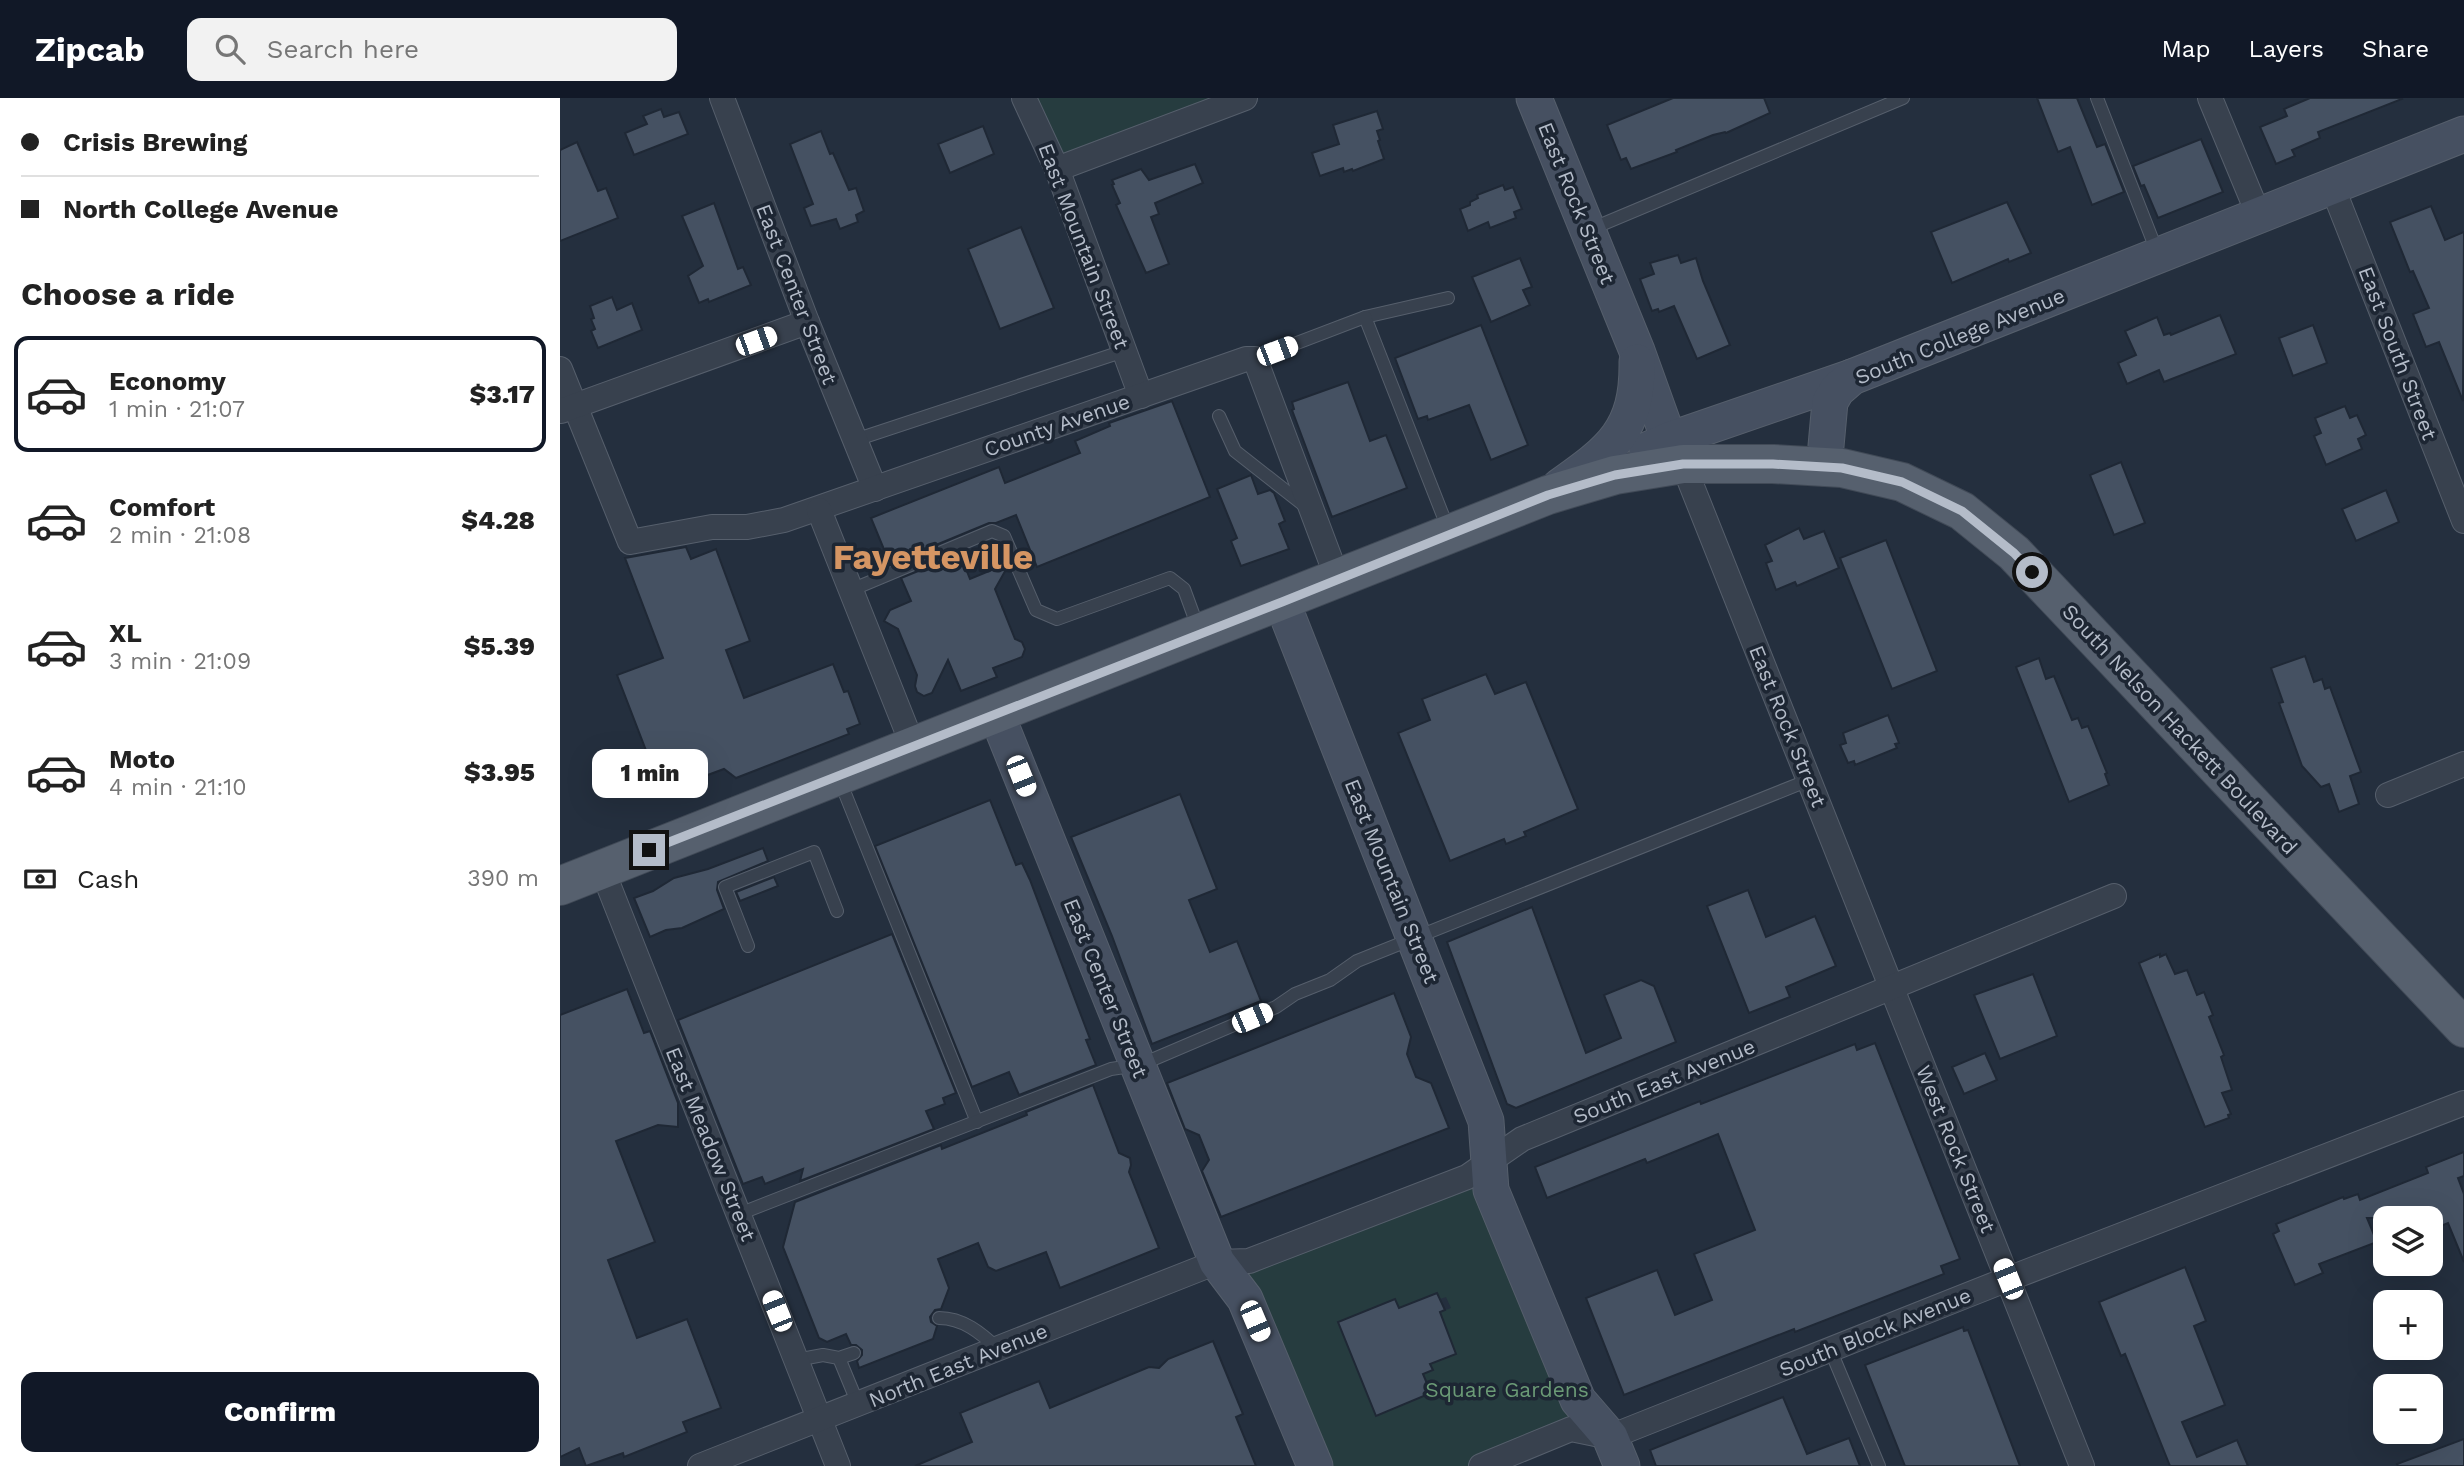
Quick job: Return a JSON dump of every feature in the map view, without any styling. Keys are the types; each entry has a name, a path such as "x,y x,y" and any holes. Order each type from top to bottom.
{"main road":[{"path":"560,886 1548,495 1677,456 1824,468"},
{"name":"South Nelson Hackett Boulevard","path":"1824,468 1842,468 1902,482 1962,511 2014,553 2464,1028"}],"street":[{"name":"East Center Street","path":"722,98 874,489"},
{"name":"East Mountain Street","path":"1024,98 1057,169 1141,396"},
{"path":"1057,169 1245,98"},
{"name":"East Rock Street","path":"1534,98 1892,989"},
{"path":"2210,98 2259,216"},
{"name":"South College Avenue","path":"1824,468 1830,402 1837,390 1852,377 2464,134"},
{"name":"East South Street","path":"2332,186 2464,521"},
{"path":"560,369 568,409 807,322"},
{"path":"1548,495 1603,455 1621,432 1632,410 1637,386 1637,351"},
{"name":"County Avenue","path":"568,409 630,542 712,527 747,527 819,510 1246,359 1255,359"},
{"path":"1255,359 1338,580"},
{"path":"1677,456 1852,377"},
{"path":"819,510 913,746"},
{"name":"East Mountain Street","path":"1282,602 1486,1121 1491,1190 1578,1400 1616,1451"},
{"name":"East Center Street","path":"996,713 1217,1262 1245,1299 1315,1466"},
{"path":"2388,795 2464,764"},
{"name":"East Meadow Street","path":"602,869 838,1466"},
{"name":"South East Avenue","path":"1217,1262 1249,1261 1465,1178 1522,1139 2114,896"},
{"name":"West Rock Street","path":"1892,989 2082,1466"},
{"name":"South Block Avenue","path":"1616,1451 1830,1349 2464,1103"},
{"name":"North East Avenue","path":"700,1466 1217,1262"},
{"path":"1481,1466 1570,1429 1616,1451"}],"lane":[{"path":"1588,230 1903,98"},
{"path":"2097,98 2159,256"},
{"path":"1255,359 1365,317 1448,298"},
{"path":"1365,317 1450,535"},
{"path":"855,440 1124,351"},
{"path":"1219,416 1235,451 1311,510"},
{"path":"851,590 992,531 1004,536 1036,610 1057,619 1170,578 1184,589 1200,634"},
{"path":"838,775 977,1122"},
{"path":"738,1214 1111,1069 1138,1065 1276,1007 1295,994 1330,980 1357,961 1809,780"},
{"path":"748,946 725,887 801,857 814,852 837,911"},
{"path":"939,1318 953,1318 980,1333 998,1349"},
{"path":"1830,1349 1879,1466"},
{"path":"796,1360 823,1355 839,1358 854,1353"},
{"path":"839,1358 858,1404"}],"green space":[{"path":"1024,98 1245,98 1057,169"},
{"name":"Square Gardens","path":"1488,1163 1578,1400 1570,1429 1481,1466 1315,1466 1217,1262","holes":["1437,1293 1440,1299 1446,1297 1451,1308 1440,1312 1456,1353 1430,1364 1433,1370 1423,1374 1431,1393 1376,1416 1338,1322 1395,1299 1404,1320 1426,1297"]}],"building":[{"path":"1673,98 1764,98 1770,113 1726,133 1713,135 1631,169 1626,158 1621,160 1607,125"},
{"path":"2037,98 2077,98 2097,147 2105,144 2124,192 2092,205 2070,147 2058,152"},
{"path":"2310,98 2402,99 2318,132 2320,138 2292,150 2295,156 2276,164 2260,127 2287,116 2284,109"},
{"path":"661,109 664,117 679,112 688,134 634,155 625,133 647,124 643,116"},
{"path":"1377,111 1383,129 1377,131 1378,141 1384,159 1353,171 1344,172 1343,168 1320,176 1312,153 1339,144 1333,125"},
{"path":"983,126 994,154 950,173 938,144"},
{"path":"821,131 849,190 856,188 864,211 856,215 858,222 840,229 836,219 811,226 804,208 813,204 790,144"},
{"path":"2201,139 2223,192 2158,218 2133,166"},
{"path":"577,142 598,191 606,188 618,218 560,241 560,150"},
{"path":"1195,164 1203,183 1155,203 1159,214 1151,217 1169,264 1146,273 1116,205 1120,203 1112,180 1141,169 1149,180"},
{"path":"1503,185 1505,190 1513,187 1522,209 1514,212 1516,218 1490,228 1488,222 1468,231 1460,209 1470,205 1470,202 1478,198 1477,195"},
{"path":"2007,202 2031,253 2009,262 2008,259 1952,283 1931,232"},
{"path":"714,203 738,269 743,267 751,285 709,302 708,299 699,303 688,276 703,266 682,216"},
{"path":"2431,206 2445,240 2464,232 2463,401 2439,342 2426,347 2413,314 2429,308 2413,271 2410,272 2390,222"},
{"path":"1021,227 1054,308 1000,329 968,249"},
{"path":"1678,255 1681,263 1696,258 1730,345 1697,359 1674,306 1659,312 1658,309 1652,311 1640,279 1654,274 1650,263"},
{"path":"1520,258 1532,287 1523,290 1530,305 1491,322 1472,277"},
{"path":"612,297 617,310 632,303 642,330 598,348 591,331 595,329 590,306"},
{"path":"2220,315 2236,354 2164,382 2159,370 2127,384 2118,363 2136,355 2125,331 2157,317 2164,335 2171,335"},
{"path":"1481,325 1528,445 1491,460 1469,405 1428,420 1427,416 1418,419 1395,358"},
{"path":"2313,325 2327,363 2293,376 2279,338"},
{"path":"1348,382 1370,441 1386,435 1407,488 1332,517 1292,410 1292,402"},
{"path":"1172,401 1210,497 1037,567 1016,515 989,523 890,564 871,518 999,467 1005,483 1080,453 1075,441 1110,426 1109,423"},
{"path":"2345,406 2350,418 2357,415 2366,435 2358,439 2362,449 2326,465 2314,436 2321,433 2315,418"},
{"path":"2121,462 2145,523 2114,535 2090,475"},
{"path":"1251,475 1258,494 1270,490 1274,493 1285,521 1279,524 1289,549 1241,566 1231,541 1237,538 1217,489"},
{"path":"2386,490 2399,522 2356,541 2342,509"},
{"path":"1799,528 1804,539 1824,531 1839,568 1797,586 1795,582 1776,590 1766,563 1772,561 1765,545"},
{"path":"1886,540 1937,671 1892,689 1840,558"},
{"path":"686,547 691,559 716,549 750,641 726,650 744,698 833,664 844,692 848,691 860,724 847,729 849,734 736,778 724,769 662,792 617,675 663,658 625,558"},
{"path":"960,554 970,579 1006,564 1008,566 995,589 1015,639 1022,642 1025,649 1022,657 993,668 997,677 961,691 948,660 932,693 924,696 917,692 917,675 898,629 884,621 890,610 911,601 901,578"},
{"path":"2305,656 2314,682 2322,679 2325,689 2330,687 2361,772 2350,776 2359,804 2339,812 2329,784 2321,787 2302,766 2279,703 2283,702 2271,668"},
{"path":"2039,658 2046,679 2054,676 2072,720 2078,718 2082,728 2088,726 2107,773 2105,774 2109,785 2069,802 2016,667"},
{"path":"1486,674 1495,694 1526,682 1578,809 1524,832 1526,836 1506,844 1504,839 1450,861 1398,733 1430,720 1422,699"},
{"path":"1888,715 1899,743 1895,744 1897,748 1855,765 1854,761 1848,763 1840,745 1846,743 1843,733"},
{"path":"1180,794 1217,889 1189,900 1210,952 1237,941 1261,1001 1152,1044 1112,936 1071,837"},
{"path":"990,800 1016,865 1022,863 1030,880 1090,1039 1086,1040 1096,1065 1019,1095 1009,1072 972,1087 875,846"},
{"path":"763,848 768,861 718,882 717,890 724,909 682,928 666,930 650,937 634,898 653,891 674,878 708,869"},
{"path":"774,877 778,886 740,901 736,892"},
{"path":"1748,890 1766,937 1815,916 1836,966 1786,987 1790,997 1749,1013 1707,906"},
{"path":"1532,907 1586,1053 1621,1038 1604,995 1641,980 1654,986 1676,1042 1516,1108 1507,1104 1447,942"},
{"path":"892,934 956,1093 943,1098 945,1104 926,1111 934,1129 800,1181 803,1169 765,1184 762,1177 743,1184 678,1020"},
{"path":"2160,954 2160,957 2166,954 2175,974 2187,970 2197,995 2204,992 2213,1015 2209,1017 2224,1055 2221,1057 2232,1090 2222,1093 2231,1114 2228,1115 2229,1118 2205,1127 2139,963"},
{"path":"2033,974 2057,1036 2000,1059 1974,995"},
{"path":"627,989 644,1033 650,1031 678,1103 678,1127 658,1125 616,1141 655,1242 608,1260 637,1338 687,1319 721,1408 683,1422 687,1432 624,1457 623,1453 586,1466 579,1448 560,1457 560,1015"},
{"path":"1394,993 1411,1037 1407,1054 1416,1077 1431,1083 1449,1128 1221,1217 1202,1171 1209,1160 1199,1135 1185,1129 1167,1083"},
{"path":"1875,1043 1960,1259 1941,1266 1944,1274 1624,1395 1586,1298 1657,1270 1675,1315 1712,1300 1694,1254 1755,1230 1718,1134 1647,1163 1645,1159 1547,1198 1535,1167 1700,1101 1701,1104 1855,1044 1857,1050"},
{"path":"1985,1053 1997,1080 1964,1094 1952,1067"},
{"path":"1093,1085 1119,1153 1130,1158 1129,1172 1159,1248 1060,1288 1046,1252 996,1271 988,1267 978,1243 938,1259 949,1288 941,1309 935,1310 930,1317 931,1322 937,1326 933,1339 859,1368 857,1361 862,1350 851,1345 846,1334 827,1342 819,1338 783,1247 795,1202 941,1145 942,1149"},
{"path":"2464,1152 2464,1176 2458,1178 2464,1194 2464,1262 2448,1223 2443,1225 2443,1206 2373,1206 2373,1218 2367,1218 2373,1232 2373,1244 2319,1264 2323,1273 2295,1285 2273,1234 2279,1231 2276,1224 2343,1197 2344,1199 2358,1194 2360,1200 2428,1173 2426,1167"},
{"path":"2185,1267 2206,1321 2194,1326 2225,1405 2182,1422 2197,1457 2237,1440 2248,1466 2170,1466 2125,1354 2121,1356 2099,1302"},
{"path":"1437,1293 1445,1310 1440,1312 1456,1354 1430,1364 1433,1370 1423,1374 1431,1393 1376,1416 1338,1322 1395,1299 1399,1308"},
{"path":"1963,1327 1964,1331 1968,1330 2020,1466 1905,1466 1865,1365"},
{"path":"1213,1341 1243,1414 1236,1417 1256,1466 915,1466 972,1442 960,1413 1039,1381 1050,1408 1149,1367 1159,1368 1168,1359"},
{"path":"1783,1397 1807,1454 1849,1438 1860,1466 1656,1466 1650,1450"},
{"path":"2464,1439 2464,1466 2397,1464"}],"district":[{"name":"Fayetteville","path":"933,557"}],"route":[{"path":"649,850 1548,495 1615,475 1683,464 1773,464 1842,468 1902,482 1962,511 2014,553 2032,572"}]}
